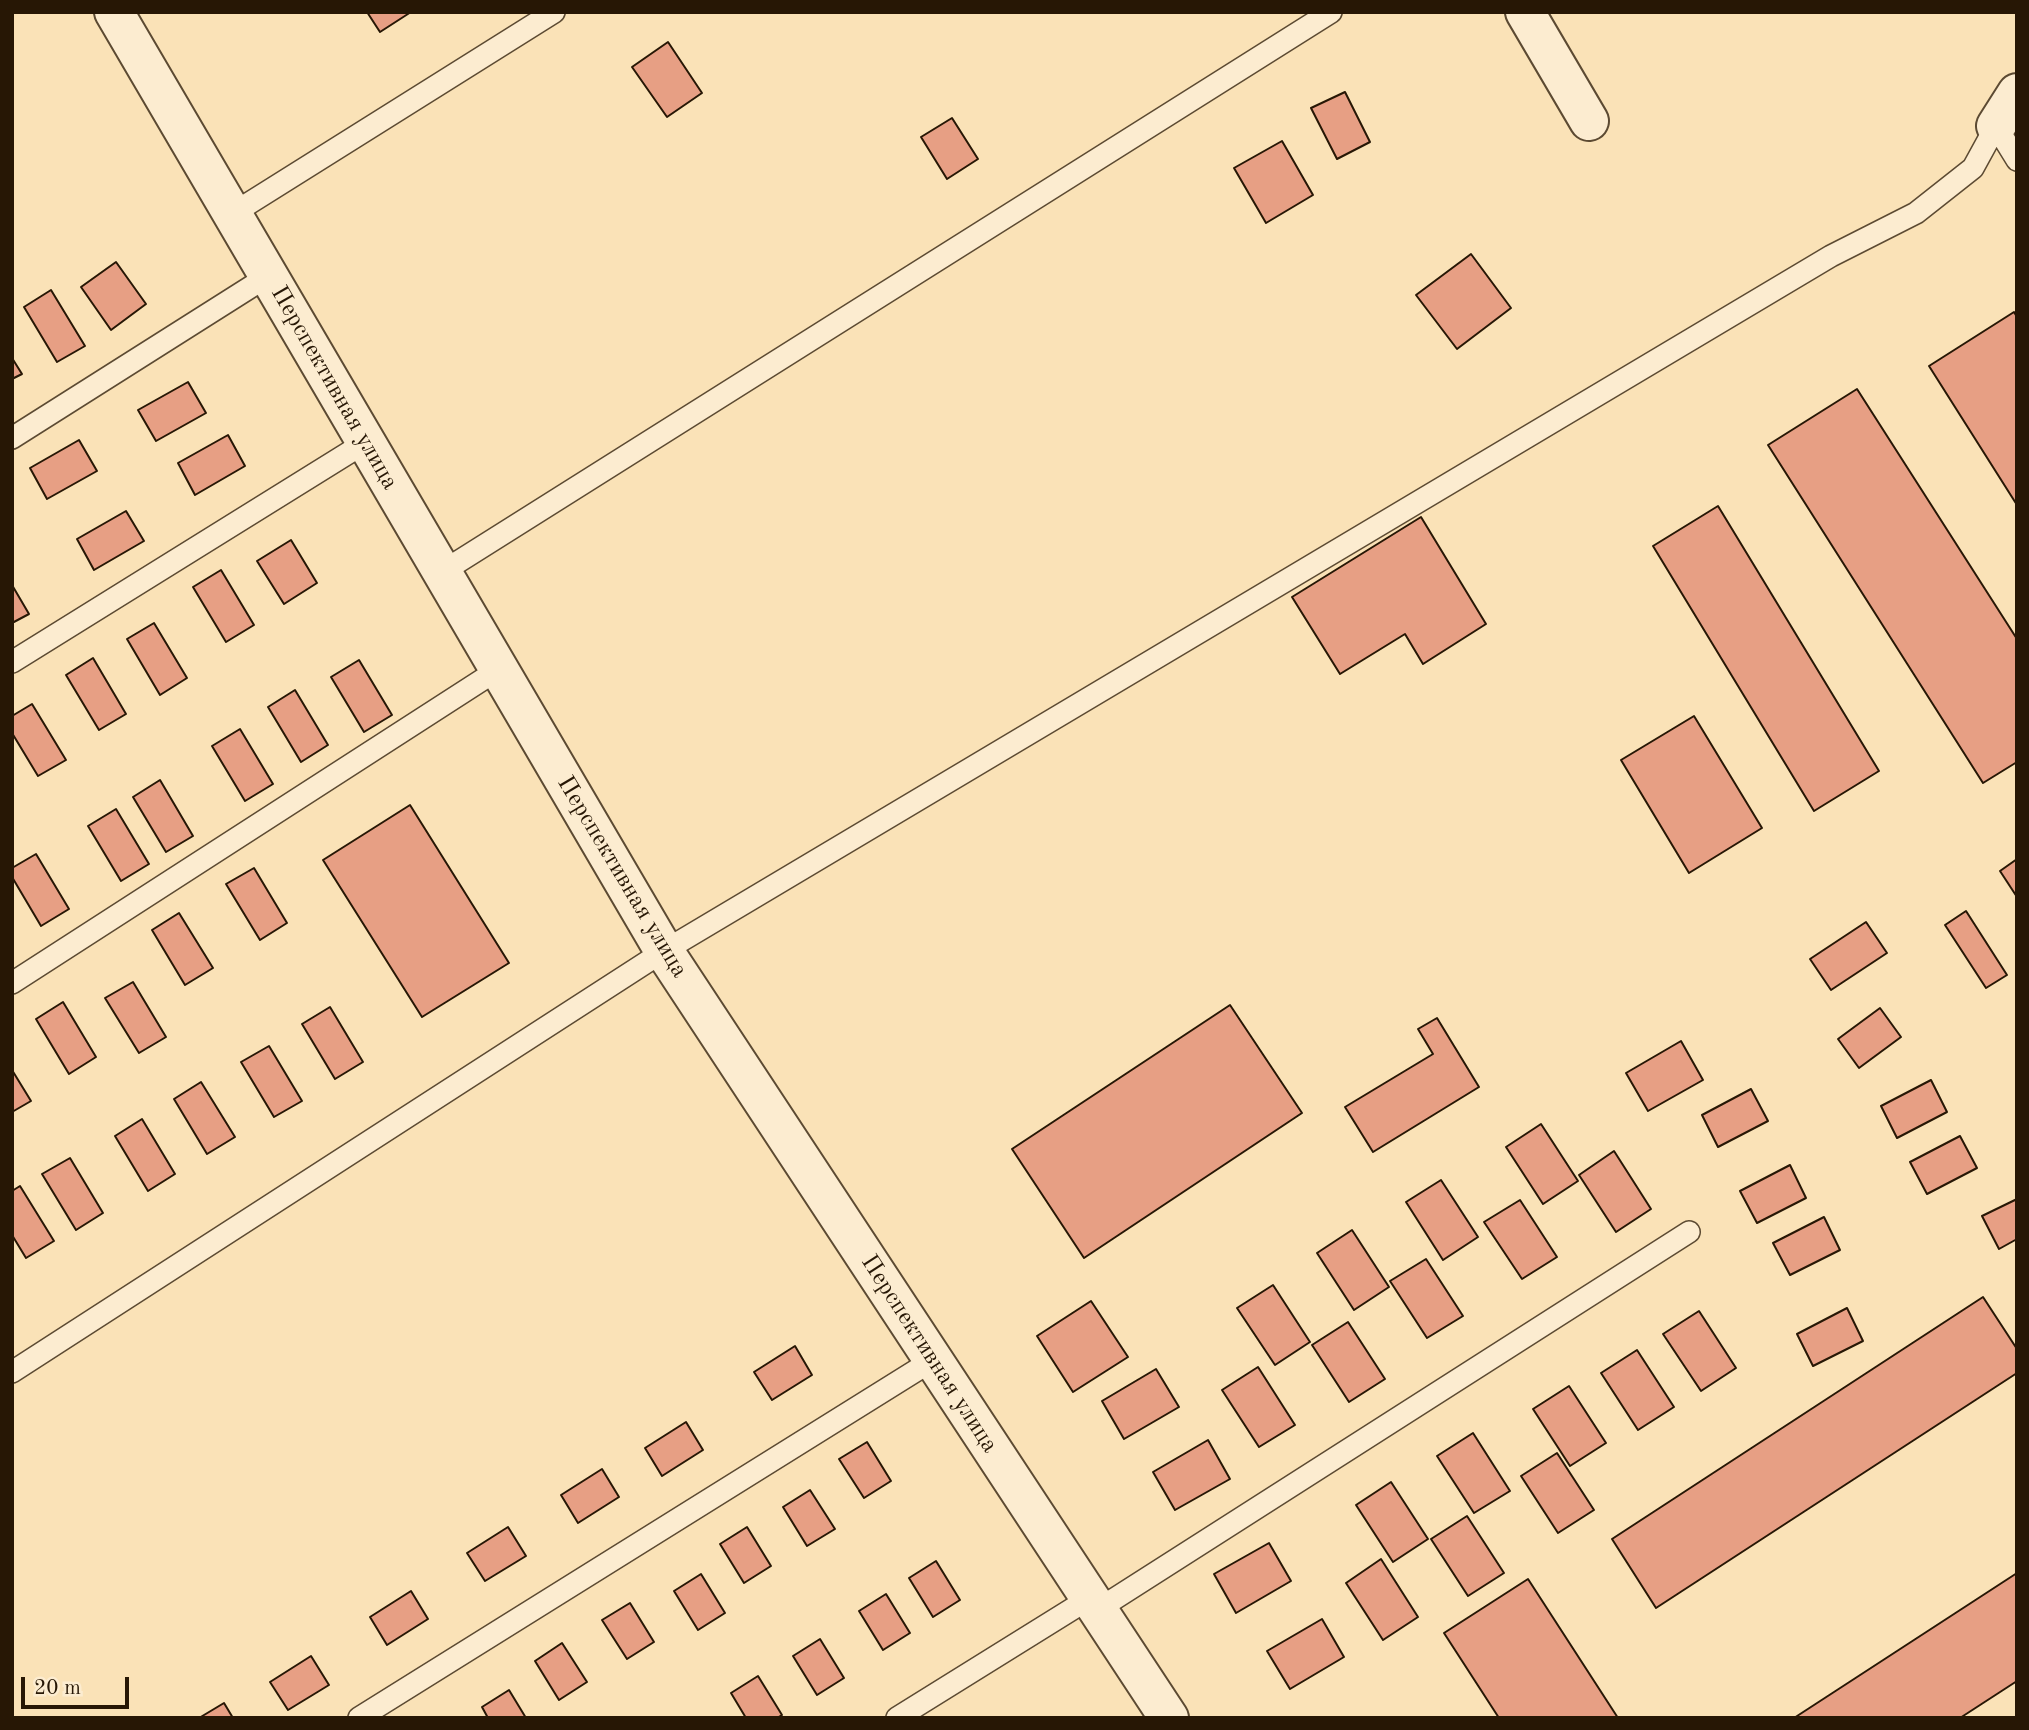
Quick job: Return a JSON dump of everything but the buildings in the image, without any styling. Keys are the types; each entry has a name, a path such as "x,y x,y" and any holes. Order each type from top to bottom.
{"street":[{"name":"Перспективная улица","path":"114,12 664,951 1168,1718"},
{"path":"1525,12 1589,121"},
{"path":"1996,126 2017,93"}],"lane":[{"path":"232,214 554,12"},
{"path":"442,572 1331,12"},
{"path":"12,1372 664,951 1831,256 1916,213 1973,168 1996,126 2017,160"},
{"path":"12,438 268,275"},
{"path":"12,663 366,442"},
{"path":"12,983 499,669"},
{"path":"897,1718 1094,1604 1689,1232"},
{"path":"359,1718 933,1360"}]}
